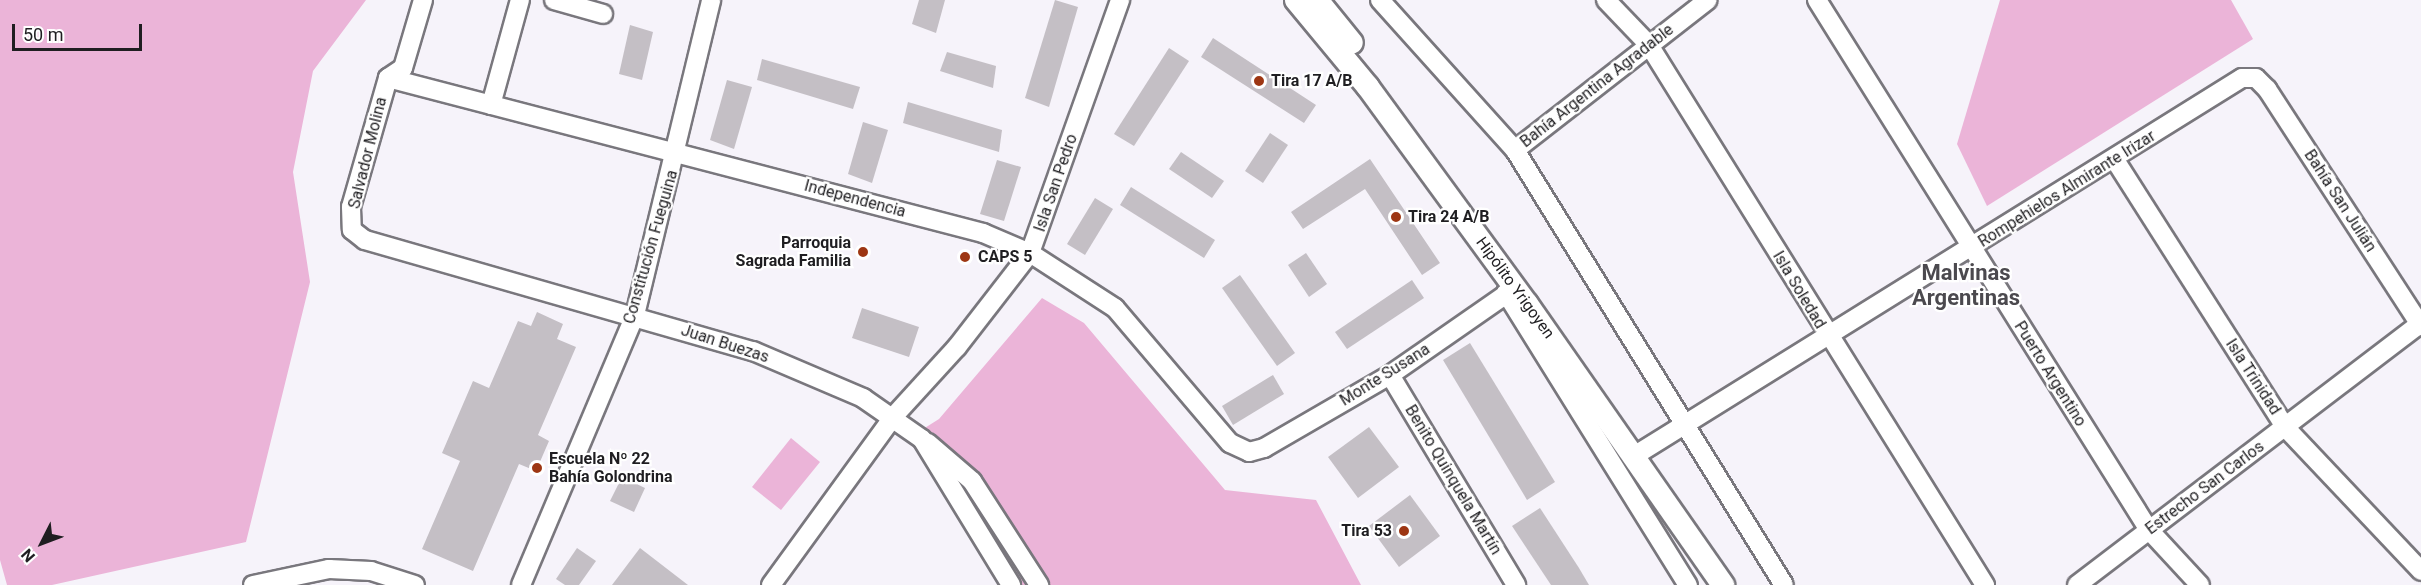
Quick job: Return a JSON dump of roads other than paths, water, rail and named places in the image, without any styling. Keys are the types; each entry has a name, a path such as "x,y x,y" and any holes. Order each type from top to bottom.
{"main road":[{"name":"Hipólito Yrigoyen","path":"1296,0 1361,78 1511,290 1639,453 1737,585"},
{"name":"Hipólito Yrigoyen","path":"1317,0 1476,211 1639,453 1723,585"}],"street":[{"path":"388,78 403,68 423,0"},
{"path":"491,105 520,0"},
{"path":"554,0 603,14"},
{"name":"Constitución Fueguina","path":"522,585 635,315 677,153 711,0"},
{"name":"Isla San Pedro","path":"894,416 957,347 1030,253 1120,0"},
{"path":"1380,0 1515,150 1784,585"},
{"name":"Isla Soledad","path":"1606,0 1649,45 1828,337 1985,585"},
{"name":"Bahía Argentina Agradable","path":"1515,150 1708,0"},
{"name":"Puerto Argentino","path":"1817,0 1970,249 2149,530 2200,585"},
{"name":"Independencia","path":"388,78 983,232 1030,253 1115,308 1230,443 1248,452"},
{"name":"Salvador Molina","path":"352,230 351,207 388,78"},
{"name":"Rompehielos Almirante Irizar","path":"1639,453 2115,160 2242,78 2256,78"},
{"name":"Bahía San Julián","path":"2256,78 2272,96 2420,325"},
{"name":"Isla Trinidad","path":"2115,160 2285,427 2421,571"},
{"name":"Juan Buezas","path":"352,230 365,240 635,315 753,351 894,416 922,439 1011,585"},
{"path":"1511,290 1688,585"},
{"name":"Monte Susana","path":"1248,452 1264,448 1390,375 1511,290"},
{"name":"Estrecho San Carlos","path":"2077,585 2420,325"},
{"name":"Benito Quinquela Martín","path":"1390,375 1516,585"},
{"path":"778,582 894,416"},
{"path":"922,439 972,481 1039,585"},
{"path":"254,585 329,570 371,571 415,585"}],"place":[{"name":"Tira 17 A/B","path":"1259,81"},
{"name":"Tira 24 A/B","path":"1396,217"},
{"name":"Parroquia Sagrada Familia","path":"863,252"},
{"name":"CAPS 5","path":"965,257"},
{"name":"Escuela Nº 22 Bahía Golondrina","path":"537,468"},
{"name":"Tira 53","path":"1404,531"}],"district":[{"name":"Malvinas Argentinas","path":"1966,284"}]}
